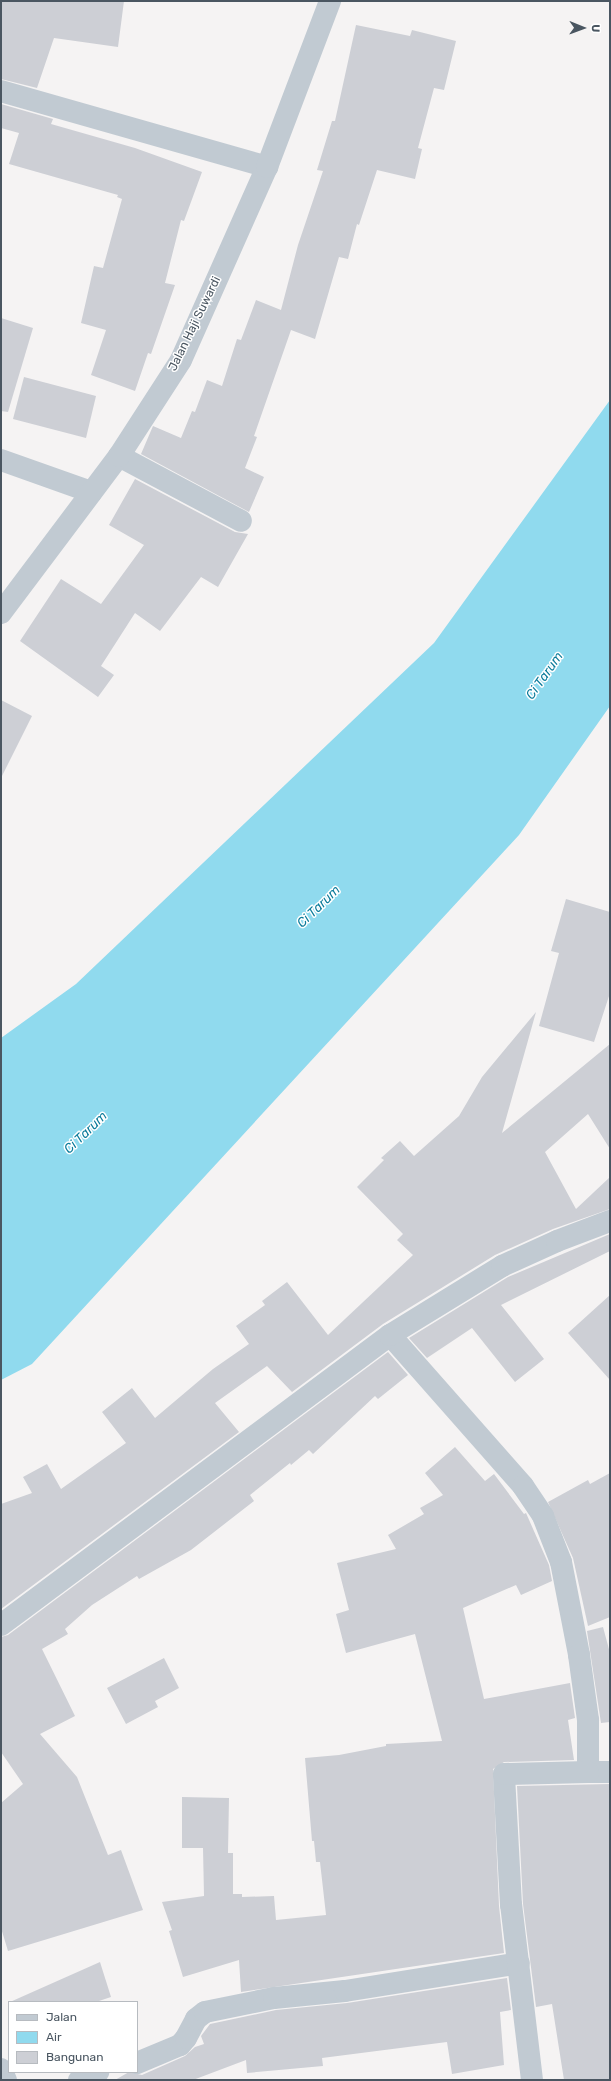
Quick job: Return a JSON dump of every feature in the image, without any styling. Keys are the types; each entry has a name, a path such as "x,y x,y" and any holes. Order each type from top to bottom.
{"street":[{"name":"Jalan Haji Suwardi","path":"3,608 118,456 181,360 268,167 330,1"},
{"path":"1,91 268,167"},
{"path":"118,456 241,520"},
{"path":"1,460 91,492"},
{"path":"1,1625 390,1334 502,1266 557,1241 610,1221"},
{"path":"390,1334 504,1464 543,1516 561,1562 579,1654 588,1720 588,1772"},
{"path":"532,2080 511,1905 504,1774 610,1772"},
{"path":"138,2063 180,2045 186,2038 196,2019 205,2012 274,1998 345,1991 519,1963"},
{"path":"1,2068 6,2080"},
{"path":"79,2080 96,2073"}],"water":[{"name":"Ci Tarum","path":"610,400 610,706 519,835 32,1364 1,1380 1,1038 76,984 434,643"}],"building":[{"path":"1,1 124,1 118,47 54,38 37,88 1,79"},
{"path":"356,25 410,36 412,30 456,41 444,90 434,88 418,148 422,149 415,179 377,170 359,225 357,224 348,259 339,257 315,339 291,330 254,436 257,437 245,468 264,477 249,512 141,454 153,426 181,438 192,411 195,412 207,380 222,386 237,339 241,340 256,300 281,310 298,245 323,171 317,170 332,121 335,121"},
{"path":"1,104 53,119 51,124 135,148 202,172 184,221 181,220 165,283 175,285 151,354 148,353 135,391 91,375 106,330 81,323 94,266 103,268 122,199 117,197 118,195 9,164 19,133 1,128"},
{"path":"1,318 33,328 8,412 1,411"},
{"path":"24,377 96,396 86,438 13,419"},
{"path":"135,479 235,532 248,534 218,587 201,577 160,631 135,613 101,666 114,675 98,697 20,641 61,579 101,604 144,545 109,525"},
{"path":"1,700 32,716 1,778"},
{"path":"566,899 610,912 610,993 594,1042 539,1026 559,953 551,951"},
{"path":"536,1012 502,1133 610,1044 610,1149 588,1114 545,1152 576,1209 610,1177 610,1209 553,1229 495,1255 383,1324 292,1392 267,1366 215,1403 239,1432 1,1609 1,1504 32,1493 23,1477 47,1464 61,1489 126,1443 102,1412 132,1388 155,1418 213,1369 249,1344 236,1326 265,1305 262,1301 287,1282 328,1335 413,1255 397,1240 403,1234 357,1187 384,1160 381,1158 400,1141 414,1156 459,1116 482,1077"},
{"path":"610,1234 610,1251 501,1305 544,1359 515,1382 472,1328 427,1358 409,1338 508,1277"},
{"path":"610,1295 610,1380 568,1333"},
{"path":"388,1352 408,1375 378,1399 375,1396 313,1454 309,1450 250,1495 254,1501 191,1550 139,1579 137,1576 92,1605 65,1629 68,1634 42,1649 75,1716 40,1734 77,1777 108,1855 121,1850 143,1910 8,1951 1,1928 1,1803 23,1784 1,1752 1,1637 8,1635"},
{"path":"455,1447 485,1481 494,1474 524,1514 526,1513 549,1565 552,1581 521,1595 516,1585 463,1608 484,1699 570,1683 575,1718 568,1720 574,1760 504,1762 493,1769 499,1906 504,1953 241,1992 239,1960 183,1977 169,1931 172,1930 162,1902 204,1896 203,1848 182,1848 182,1797 229,1798 228,1853 233,1853 233,1894 242,1894 242,1897 274,1896 276,1920 326,1915 320,1862 316,1862 314,1841 312,1841 305,1758 339,1755 386,1746 386,1744 442,1741 415,1634 346,1653 336,1614 349,1610 337,1563 396,1549 388,1535 424,1514 420,1508 443,1495 425,1473"},
{"path":"610,1473 610,1617 588,1626 573,1558 548,1502 588,1480 590,1484"},
{"path":"603,1627 610,1653 610,1722 601,1723 587,1631"},
{"path":"164,1658 179,1688 155,1701 158,1707 126,1724 107,1688"},
{"path":"610,1784 610,2080 564,2080 552,2004 536,2007 523,1904 517,1786"},
{"path":"100,1962 111,1997 99,2001 12,2001"},
{"path":"507,1978 511,2010 500,2012 504,2065 452,2074 447,2042 322,2058 323,2066 247,2073 246,2060 193,2080 115,2080 127,2073 142,2075 185,2056 195,2047 204,2044 201,2036 210,2024 276,2010 347,2003"}]}
